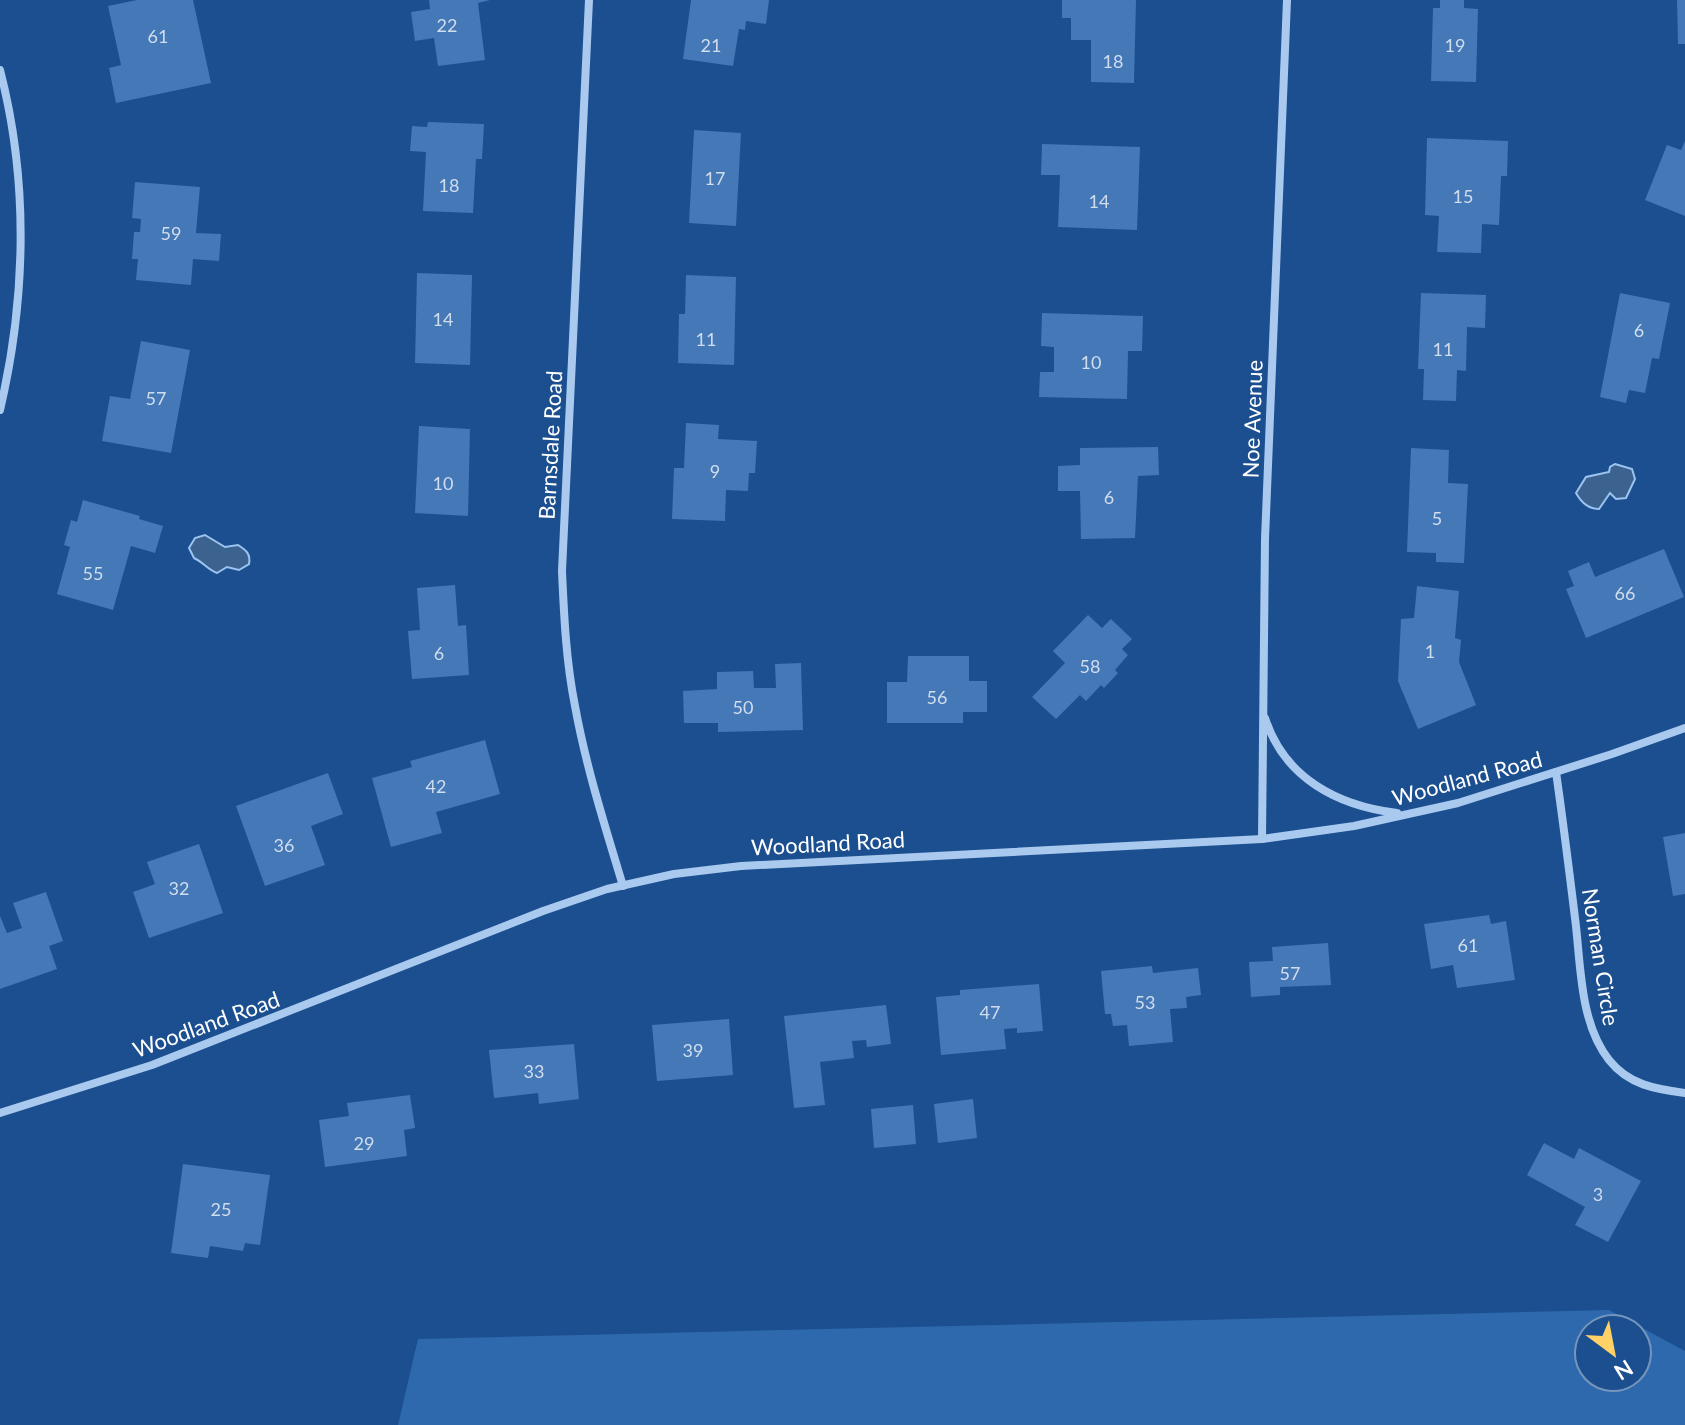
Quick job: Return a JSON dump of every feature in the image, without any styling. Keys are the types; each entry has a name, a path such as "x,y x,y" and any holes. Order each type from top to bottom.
{"street":[{"name":"Barnsdale Road","path":"589,0 562,571 565,639 575,706 596,795 623,886"},
{"name":"Noe Avenue","path":"1262,839 1265,539 1287,0"},
{"path":"0,70 17,162 22,230 19,298 10,366 0,410"},
{"path":"1263,709 1275,743 1294,769 1308,781 1343,802 1370,810 1407,814"},
{"name":"Woodland Road","path":"0,1113 152,1065 543,911 674,874 741,866 1262,839 1354,826 1458,803 1685,728"},
{"name":"Norman Circle","path":"1556,772 1586,998 1598,1041 1610,1060 1626,1076 1646,1087 1685,1093"}],"shaded area":[{"path":"1615,464 1632,469 1635,479 1626,498 1616,499 1610,493 1599,509 1592,508 1576,493 1586,477 1609,472"},
{"path":"205,535 225,547 238,545 249,555 249,564 239,570 227,567 217,573 211,570 194,558 189,548 195,538"},
{"path":"1609,1310 1615,1313 1573,1313 1573,1393 1653,1393 1653,1334 1685,1351 1685,1425 398,1425 418,1339"}],"building":[{"path":"137,0 193,0 211,83 116,103 109,68 121,65 108,6"},
{"path":"429,0 490,0 478,3 485,60 438,66 434,38 415,41 411,12 430,9"},
{"path":"691,0 769,0 766,24 746,21 745,30 739,29 733,66 683,59"},
{"path":"1062,0 1136,0 1134,83 1091,82 1091,40 1071,40 1071,18 1062,18"},
{"path":"1440,0 1464,0 1464,8 1478,9 1476,82 1431,81 1433,8 1440,8"},
{"path":"1677,0 1685,0 1685,44 1678,44"},
{"path":"428,122 484,124 482,159 476,159 473,213 423,211 426,152 410,151 412,126 427,127"},
{"path":"694,130 741,133 736,226 689,223"},
{"path":"1427,138 1508,141 1507,176 1501,176 1499,225 1482,224 1481,253 1437,252 1439,216 1425,215"},
{"path":"1685,141 1685,216 1645,200 1667,145 1681,150"},
{"path":"1042,144 1140,147 1137,230 1058,227 1060,175 1041,175"},
{"path":"135,182 200,187 196,233 221,234 219,261 193,259 191,285 136,280 138,259 132,259 134,232 140,232 141,219 132,218"},
{"path":"417,273 472,275 470,365 415,363"},
{"path":"686,275 736,277 734,365 678,363 679,314 685,314"},
{"path":"1421,293 1486,295 1485,328 1467,327 1466,371 1457,370 1456,401 1423,400 1424,369 1418,369"},
{"path":"1620,293 1670,303 1659,359 1652,358 1645,393 1629,390 1626,403 1600,397"},
{"path":"1042,313 1143,316 1142,351 1128,351 1127,399 1039,397 1040,372 1054,372 1054,347 1041,346"},
{"path":"141,341 190,350 171,453 102,441 110,396 130,399"},
{"path":"686,423 719,425 718,439 757,441 755,473 749,473 748,491 726,490 725,521 672,519 674,468 684,468"},
{"path":"419,426 470,429 468,516 415,513"},
{"path":"1158,447 1159,475 1138,476 1135,538 1081,539 1080,491 1058,491 1058,466 1080,465 1080,448"},
{"path":"1411,448 1449,450 1448,483 1468,484 1464,563 1436,562 1436,553 1407,552"},
{"path":"83,500 140,516 139,519 163,526 155,553 131,546 113,610 57,594 70,547 64,545 71,520 77,522"},
{"path":"1664,549 1684,597 1586,638 1566,589 1574,586 1568,571 1589,562 1595,577"},
{"path":"455,585 458,626 466,625 469,675 412,679 408,631 420,630 417,588"},
{"path":"1417,586 1459,591 1455,638 1461,640 1459,662 1476,705 1418,729 1398,681 1401,619 1414,618"},
{"path":"1088,615 1102,628 1111,619 1132,639 1122,649 1128,655 1115,670 1118,673 1104,688 1101,685 1086,701 1080,695 1056,719 1032,697 1065,663 1053,651"},
{"path":"908,656 969,656 969,681 987,681 987,712 963,712 963,723 887,723 887,682 907,682"},
{"path":"801,663 803,730 718,732 718,723 684,723 683,691 717,689 717,672 753,671 754,688 776,688 775,664"},
{"path":"485,740 500,794 436,812 442,833 391,847 372,778 412,767 410,761"},
{"path":"328,773 343,814 311,826 325,865 265,886 236,806"},
{"path":"1685,833 1685,894 1673,896 1663,837"},
{"path":"199,844 223,913 149,938 133,892 155,884 147,862"},
{"path":"46,892 63,941 49,946 57,969 0,989 0,916 7,933 22,928 13,903"},
{"path":"1489,915 1491,924 1506,921 1515,980 1457,988 1453,965 1431,969 1424,924"},
{"path":"1328,943 1331,985 1280,987 1280,995 1251,997 1249,962 1273,961 1272,947"},
{"path":"1152,966 1153,973 1198,968 1201,995 1186,997 1187,1008 1170,1009 1173,1042 1129,1046 1127,1025 1113,1026 1111,1014 1105,1014 1101,971"},
{"path":"1039,984 1043,1031 1017,1033 1017,1028 1004,1029 1006,1049 941,1055 936,997 960,995 960,990"},
{"path":"886,1005 891,1044 867,1047 866,1040 852,1041 854,1058 820,1062 825,1105 794,1108 784,1016"},
{"path":"729,1019 733,1075 657,1081 652,1025"},
{"path":"574,1044 579,1099 539,1104 538,1093 494,1098 489,1050"},
{"path":"410,1095 415,1128 404,1130 407,1156 325,1167 319,1120 349,1116 347,1103"},
{"path":"973,1099 977,1138 938,1143 934,1104"},
{"path":"913,1105 916,1144 874,1148 871,1109"},
{"path":"1544,1143 1574,1159 1579,1148 1641,1181 1608,1242 1575,1225 1585,1207 1527,1175"},
{"path":"183,1164 270,1175 260,1245 245,1243 243,1251 210,1246 208,1258 171,1253"}]}
